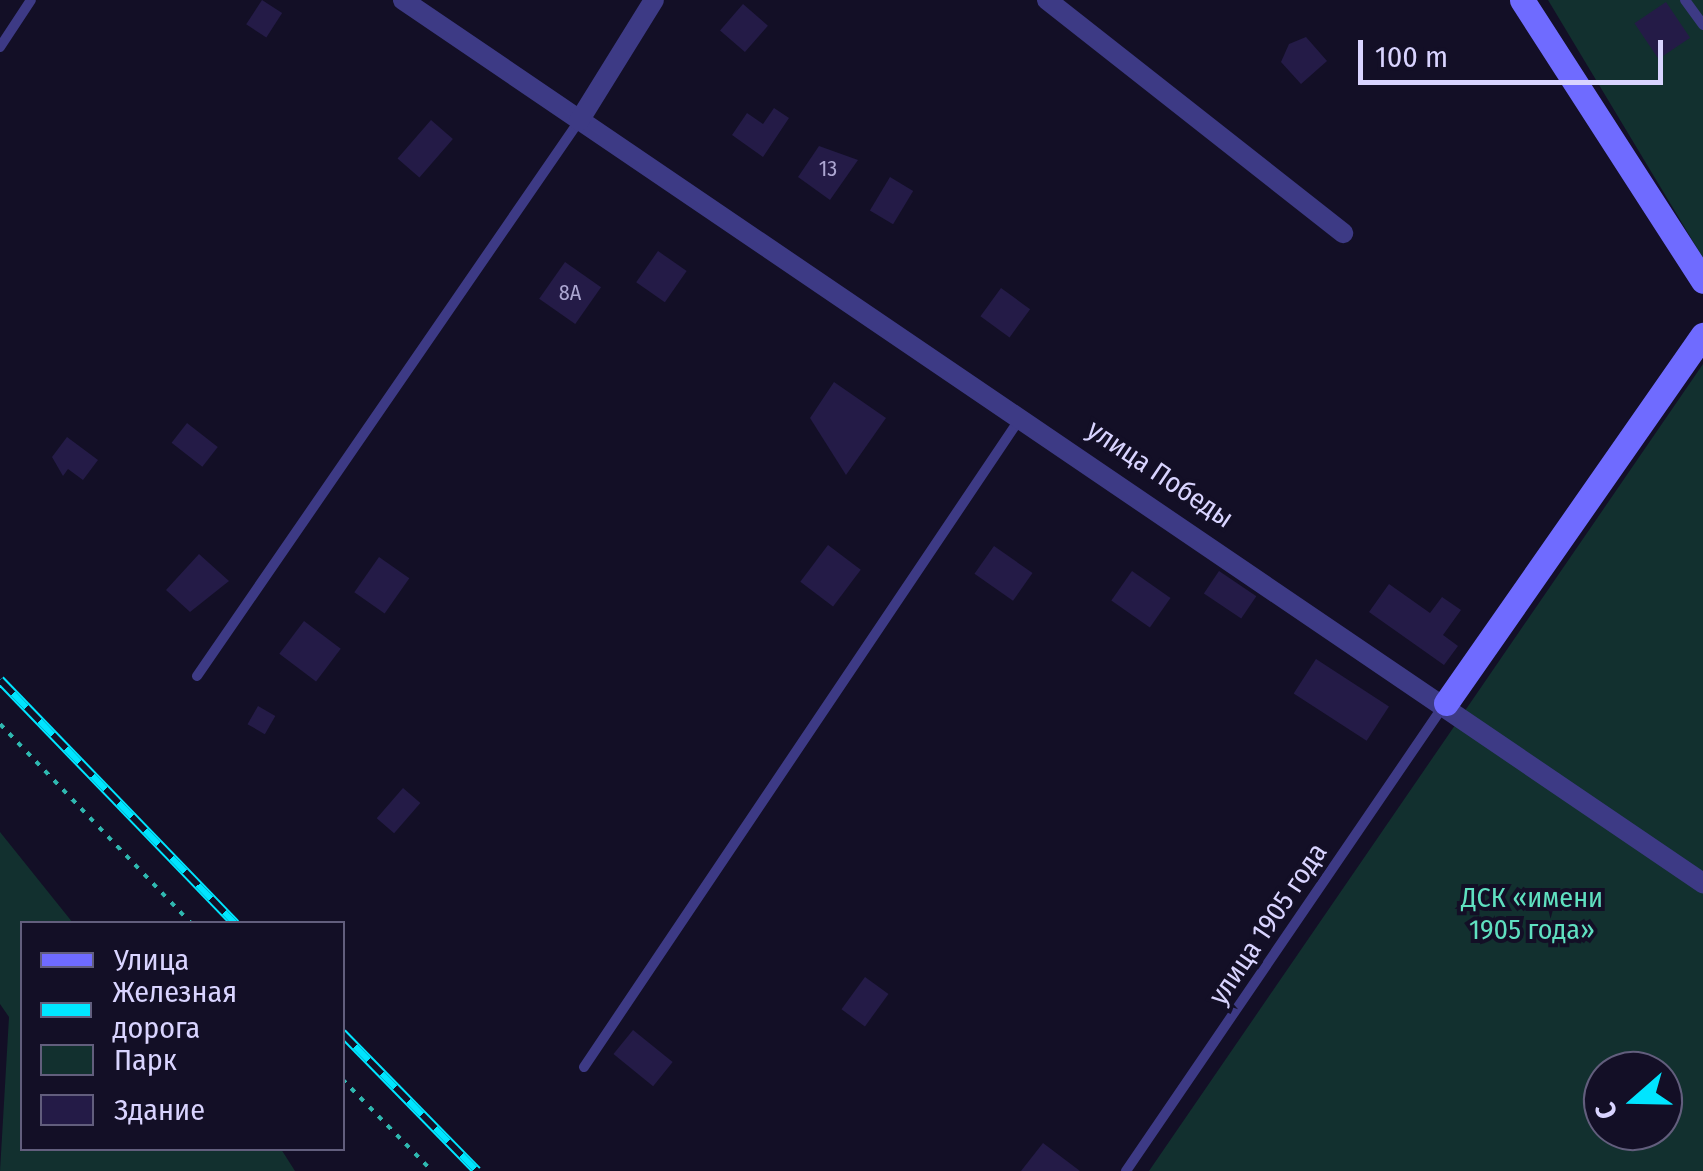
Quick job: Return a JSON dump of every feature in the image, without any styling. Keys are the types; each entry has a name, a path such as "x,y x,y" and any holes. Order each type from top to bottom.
{"street":[{"name":"улица Победы","path":"403,0 1023,414 1703,883"},
{"path":"579,121 654,0"},
{"path":"1048,0 1344,233"},
{"path":"1522,0 1703,281"},
{"path":"1446,703 1703,334"}],"lane":[{"path":"0,47 31,0"},
{"path":"1685,0 1703,25"},
{"path":"197,676 579,121"},
{"path":"584,1068 1023,414"},
{"name":"улица 1905 года","path":"1126,1171 1446,703"}],"path":[{"path":"0,724 189,921"},
{"path":"345,1082 432,1171"}],"green space":[{"path":"1548,0 1703,0 1703,258"},
{"name":"ДСК «имени 1905 года»","path":"1703,364 1703,1171 1149,1171"},
{"path":"0,832 71,921 20,921 20,1151 282,1151 295,1171 0,1171 9,1017 0,1004"}],"building":[{"path":"262,0 282,13 266,37 246,24"},
{"path":"1666,2 1690,38 1659,59 1634,23"},
{"path":"743,4 768,26 745,52 720,30"},
{"path":"1306,37 1327,61 1301,84 1281,62 1289,44"},
{"path":"774,108 789,118 763,157 732,135 747,113 763,124"},
{"path":"431,120 453,139 419,178 398,158"},
{"path":"819,146 858,160 830,200 798,177"},
{"path":"890,177 913,191 893,224 870,210"},
{"path":"658,251 687,271 665,302 636,282"},
{"path":"565,262 601,287 575,324 539,299"},
{"path":"1001,288 1030,309 1010,337 980,316"},
{"path":"834,382 886,418 846,475 810,418"},
{"path":"187,423 218,447 202,467 172,443"},
{"path":"67,437 98,460 83,480 68,469 63,476 52,457"},
{"path":"828,545 861,570 833,606 800,582"},
{"path":"994,546 1033,573 1013,601 974,574"},
{"path":"199,554 229,581 190,612 166,590"},
{"path":"379,557 409,578 385,613 354,592"},
{"path":"1132,571 1171,598 1150,627 1111,600"},
{"path":"1219,571 1256,596 1241,619 1204,593"},
{"path":"1389,584 1430,613 1442,597 1461,610 1443,635 1458,646 1444,665 1369,612"},
{"path":"304,621 341,649 316,681 279,654"},
{"path":"1316,659 1389,706 1367,741 1294,693"},
{"path":"258,706 275,716 265,734 248,724"},
{"path":"403,788 420,803 394,833 377,818"},
{"path":"865,977 888,994 865,1026 841,1009"},
{"path":"633,1030 673,1062 653,1086 613,1054"},
{"path":"1043,1143 1080,1171 1021,1171"}],"railway":[{"path":"0,680 233,921"},
{"path":"345,1036 477,1171"}]}
